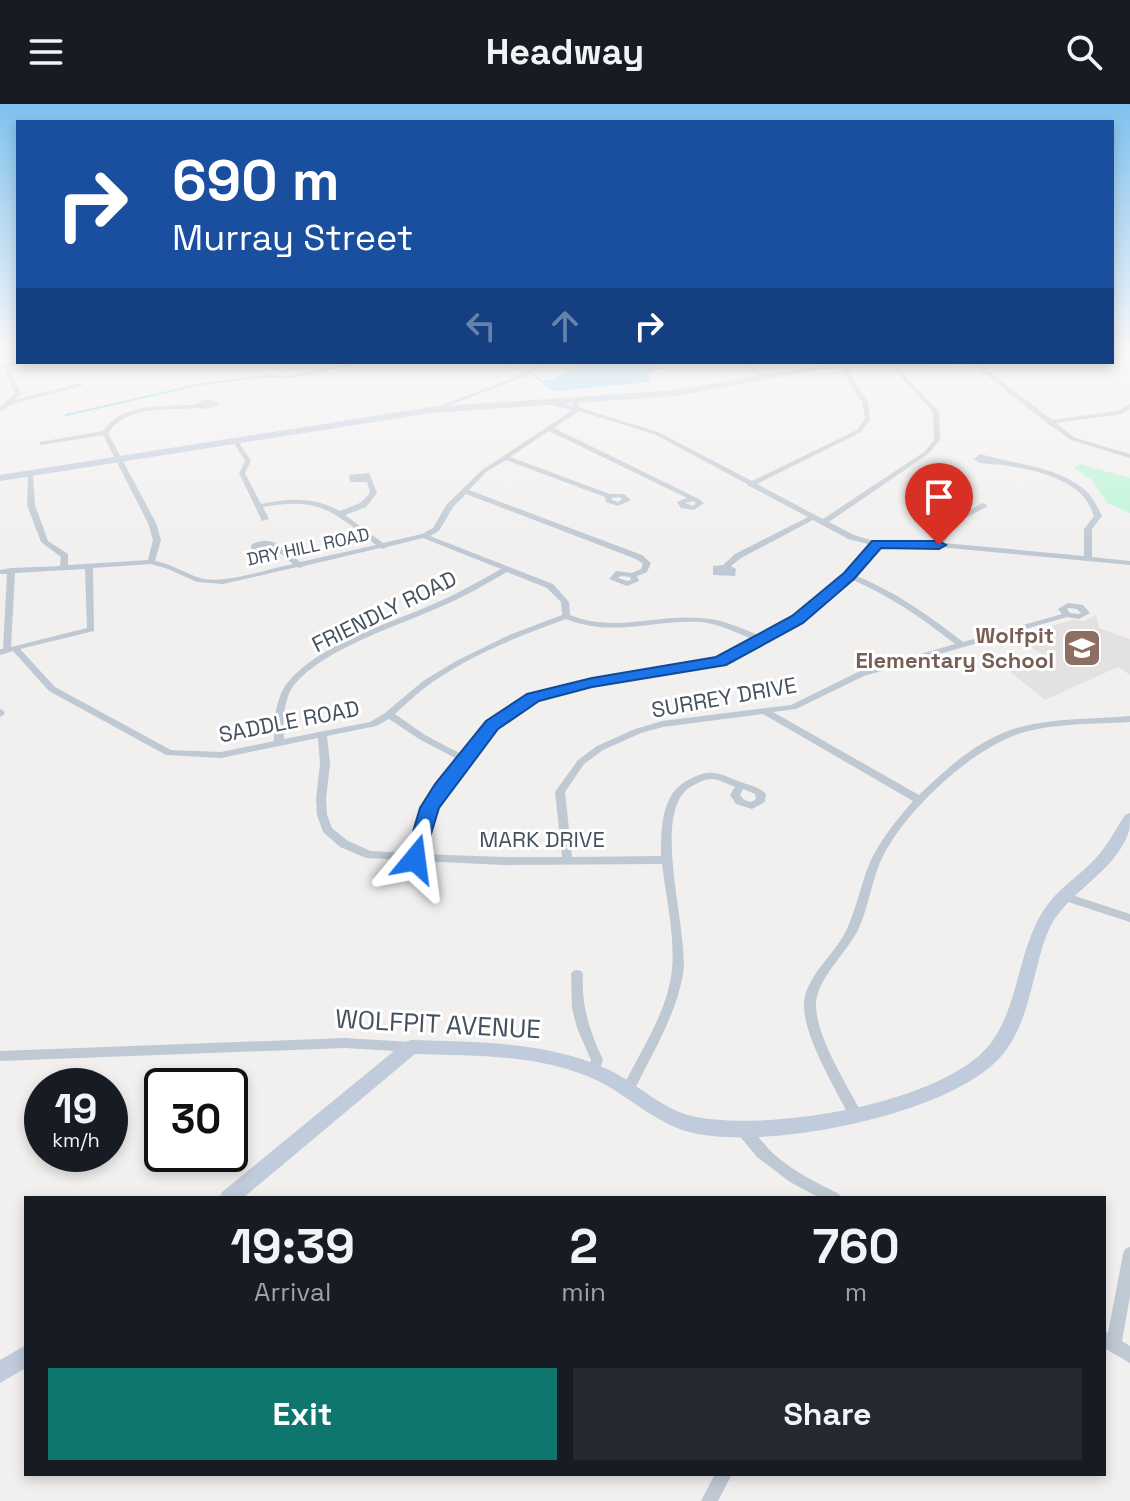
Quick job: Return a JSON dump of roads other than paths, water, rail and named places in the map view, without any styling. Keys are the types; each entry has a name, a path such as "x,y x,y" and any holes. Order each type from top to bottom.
{"main road":[{"path":"0,478 383,418"},
{"name":"WOLFPIT AVENUE","path":"411,1047 530,1053 594,1071 658,1110 686,1123 714,1129 743,1130 855,1114 934,1092 964,1078 988,1060 1008,1030 1044,924 1063,896 1108,854 1130,818"},
{"path":"231,1196 411,1047"},
{"path":"0,1372 24,1357"}],"street":[{"path":"105,433 108,425 118,418"},
{"path":"424,536 436,529 464,491 484,471 561,418"},
{"path":"612,418 656,433 851,537 877,544 939,545 1130,563"},
{"path":"750,485 859,431 868,418"},
{"path":"823,523 926,453 937,440 936,418"},
{"path":"1045,418 1073,439 1130,456"},
{"path":"1049,422 1079,418"},
{"path":"549,428 692,499"},
{"path":"42,443 105,433"},
{"path":"105,433 154,531 157,540 151,562"},
{"path":"237,443 248,461 242,473 265,519"},
{"path":"505,457 609,496"},
{"path":"995,461 1064,481 1090,497 1098,516 1088,529 1088,559"},
{"path":"30,475 31,505 45,542 65,556 64,566"},
{"path":"340,514 363,505 372,497 374,488 367,480"},
{"path":"464,491 639,557 647,563 647,567 633,575"},
{"path":"259,506 283,500 311,501 340,514 383,547"},
{"path":"939,545 951,523 983,505"},
{"path":"725,567 738,556 811,518"},
{"path":"424,536 508,568 561,594 566,616 584,622 613,625 707,621 760,639"},
{"name":"DRY HILL ROAD","path":"0,572 151,562 165,564 193,581 206,583 300,566 424,536"},
{"path":"415,859 429,808 464,759 492,725 533,697 592,683 721,661 797,620 849,576 877,544"},
{"path":"274,545 300,566"},
{"path":"11,570 8,651 91,629 89,566"},
{"name":"FRIENDLY ROAD","path":"279,744 278,720 282,701 300,674 338,650 467,591 508,568"},
{"path":"849,576 883,588 904,600 961,645"},
{"name":"SURREY DRIVE","path":"567,859 560,792 581,762 600,748 662,724 793,707 861,674 1067,615"},
{"name":"SADDLE ROAD","path":"8,651 52,689 169,753 221,755 373,724 391,716 422,685 470,655 566,616"},
{"path":"766,712 919,800"},
{"path":"391,716 464,759"},
{"path":"855,1114 821,1042 810,1008 811,994 815,983 838,957 852,930 877,857 893,830 919,800 988,744 1019,730 1130,719"},
{"name":"MARK DRIVE","path":"322,736 325,764 322,815 327,830 344,844 370,855 415,859 667,860"},
{"path":"628,1089 667,1006 679,966 667,860 668,814 675,791 685,782 712,775 740,786"},
{"path":"1063,896 1130,918"},
{"path":"577,974 576,1002 581,1027 596,1059 594,1071"},
{"name":"WOLFPIT AVENUE","path":"0,1056 345,1043 411,1047"},
{"path":"743,1130 758,1150 779,1169 830,1196"},
{"path":"1130,1254 1109,1342 1130,1355"},
{"path":"709,1501 723,1476"}],"place":[{"name":"Wolfpit Elementary School","path":"1082,648"}]}
